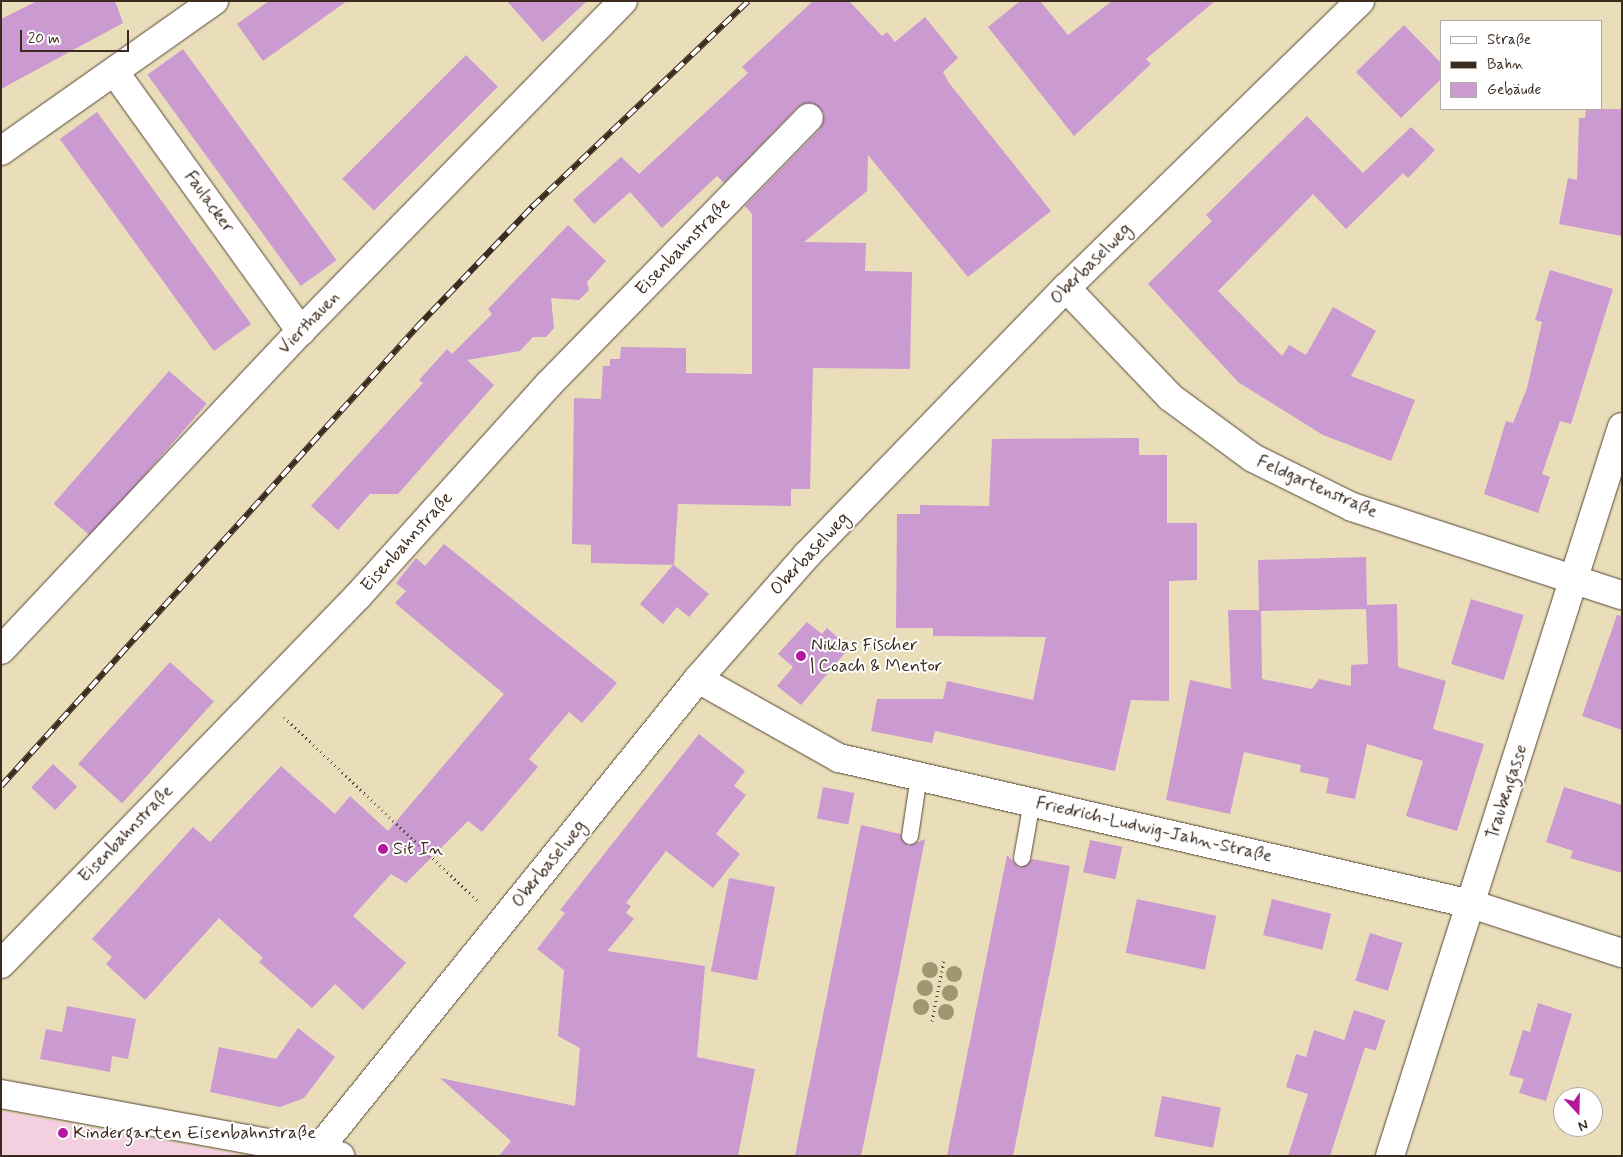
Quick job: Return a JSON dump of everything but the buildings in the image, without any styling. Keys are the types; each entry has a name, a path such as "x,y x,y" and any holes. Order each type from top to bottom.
{"street":[{"path":"1,151 116,74 214,1"},
{"name":"Vierthauen","path":"1,650 301,331 623,1"},
{"name":"Oberbaselweg","path":"323,1154 502,923 698,679 807,555 1066,288 1360,1"},
{"name":"Faulacker","path":"116,74 301,331"},
{"name":"Eisenbahnstraße","path":"1,964 260,694 358,596 549,384 809,118"},
{"name":"Feldgartenstraße","path":"1066,288 1170,397 1253,458 1352,507 1622,595"},
{"name":"Traubengasse","path":"1390,1156 1622,427"},
{"name":"Friedrich-Ludwig-Jahn-Straße","path":"698,679 839,758 1471,904 1622,953"},
{"path":"1,1094 323,1154"}],"lane":[{"path":"910,836 919,776"},
{"path":"1022,858 1032,802"}],"path":[{"path":"260,694 502,923"},
{"path":"932,1021 944,960"}],"shaded area":[{"name":"Kindergarten Eisenbahnstraße","path":"1,1111 249,1156 1,1156"}],"railway":[{"path":"1,786 416,328 532,207 748,1"}],"place":[{"name":"Niklas Fischer | Coach & Mentor","path":"801,656"},
{"name":"Sit In","path":"383,849"},
{"name":"Kindergarten Eisenbahnstraße","path":"63,1133"}]}
